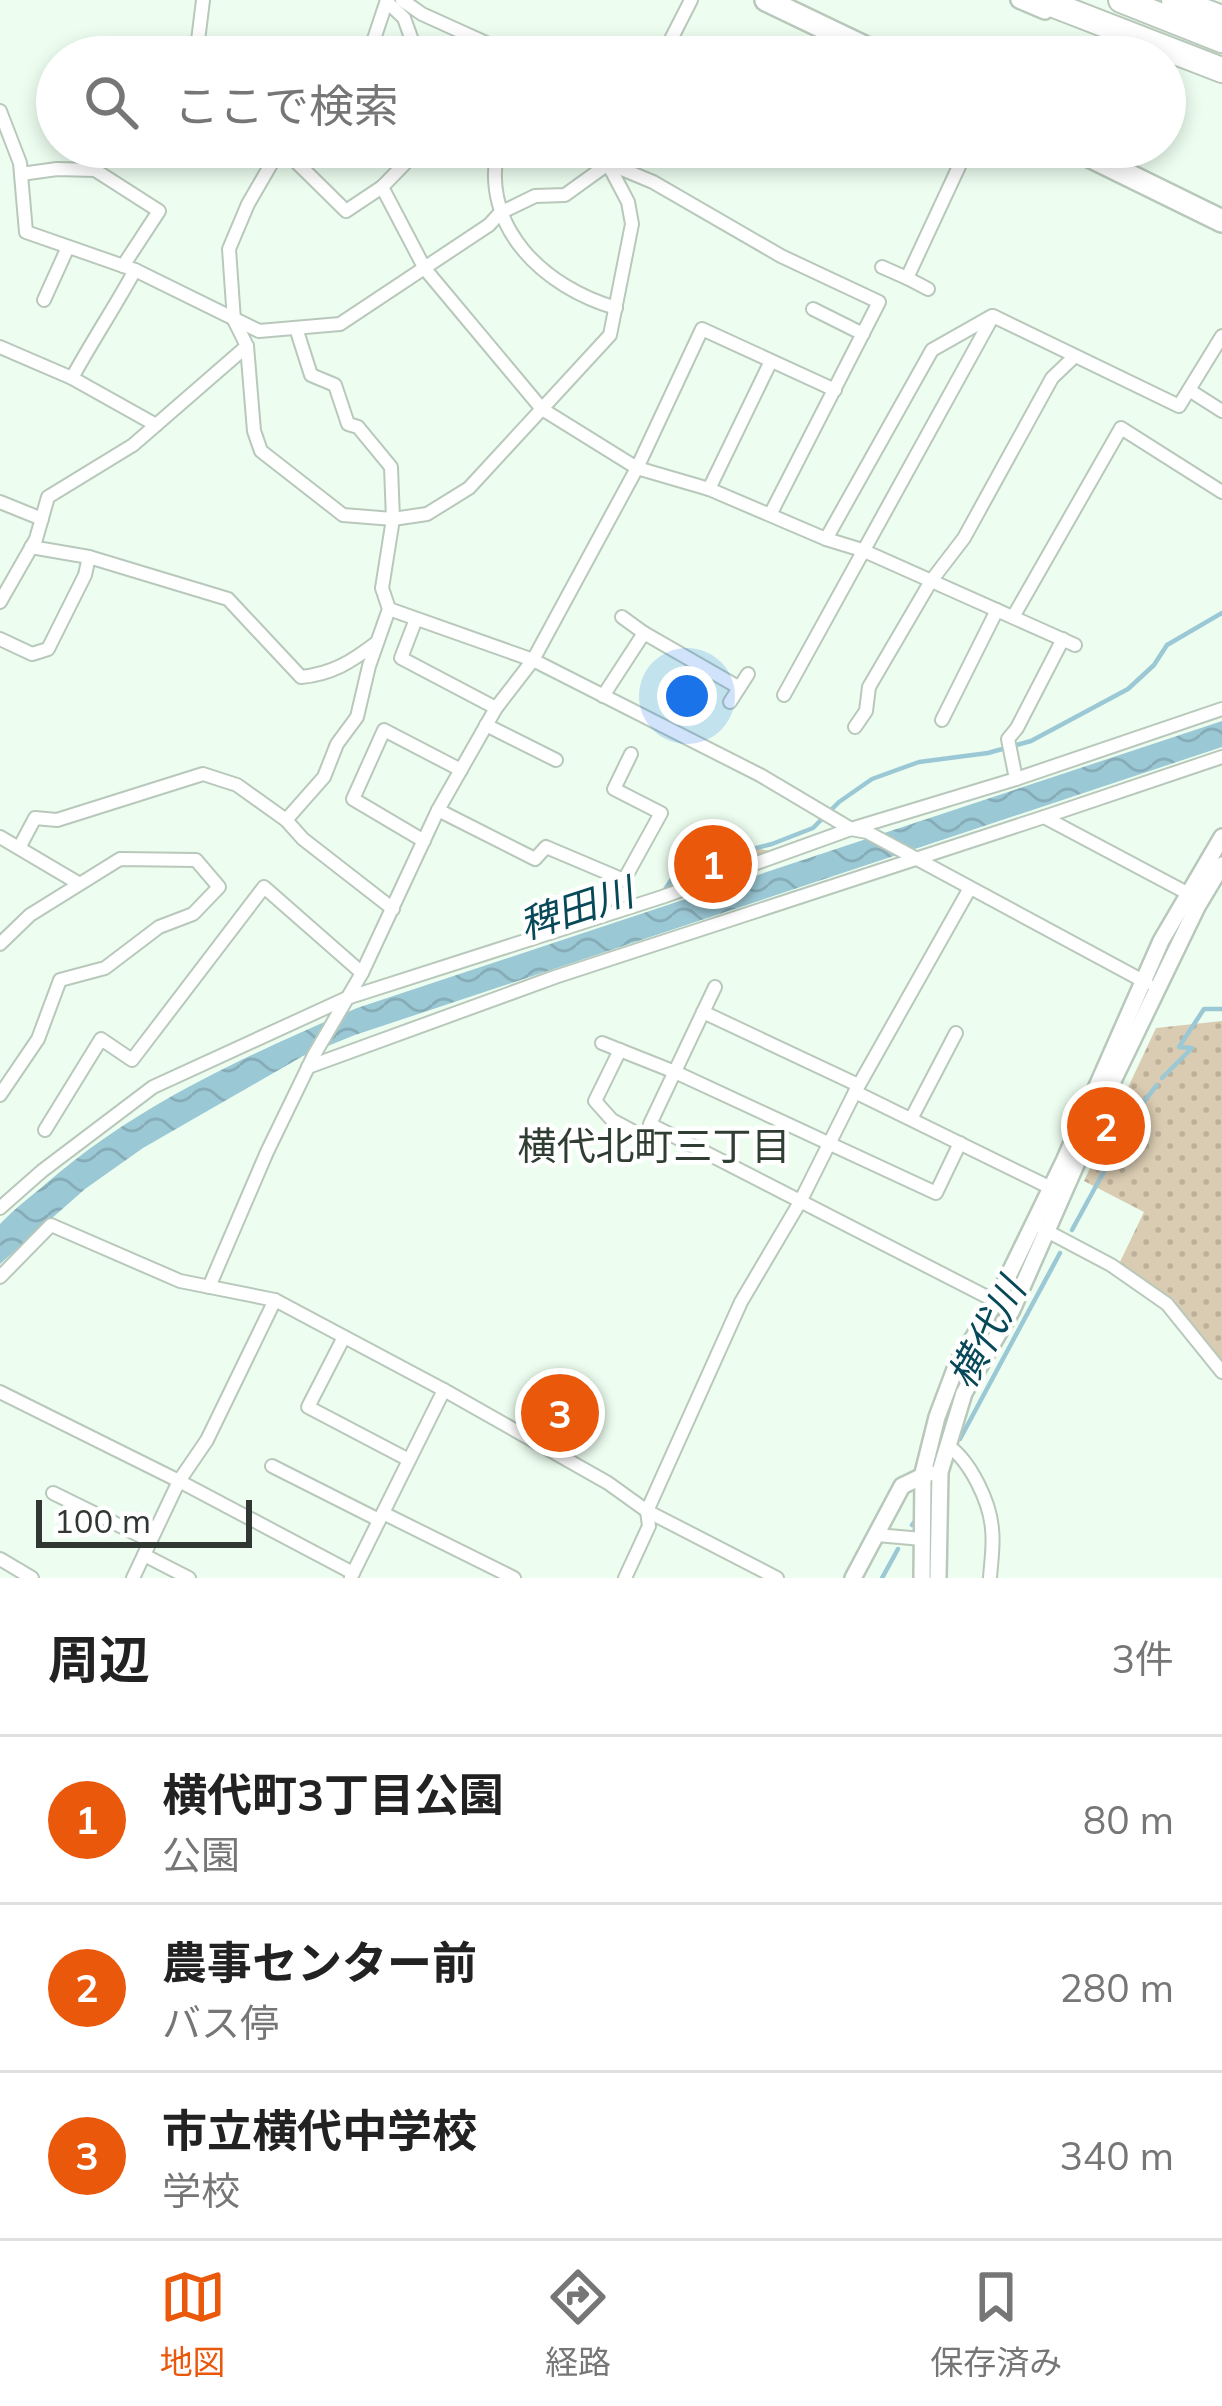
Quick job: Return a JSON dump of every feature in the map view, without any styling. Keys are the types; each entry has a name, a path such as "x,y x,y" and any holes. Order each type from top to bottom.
{"highway":[{"path":"1040,0 1134,36"},
{"path":"1082,0 1174,36"},
{"path":"1121,0 1222,40"},
{"path":"1174,0 1222,18"},
{"path":"1186,41 1222,55"},
{"path":"1186,56 1222,70"}],"main road":[{"path":"766,0 841,36"},
{"path":"1114,168 1222,221"}],"street":[{"path":"199,36 203,0"},
{"path":"402,0 471,36"},
{"path":"673,36 691,0"},
{"path":"1019,0 1108,36"},
{"path":"1143,0 1222,31"},
{"path":"375,36 387,1 404,19 410,36"},
{"path":"1186,67 1222,81"},
{"path":"0,111 20,163 26,232 129,268 259,331 340,324 489,226 500,213 536,196 566,195 603,168"},
{"path":"269,168 229,249 234,320 247,346 260,451 343,515 393,519 427,514 469,488 610,335 632,224 628,202 610,168"},
{"path":"302,168 346,211 382,188 401,168"},
{"path":"493,168 500,213 517,245 549,275 589,300 616,308"},
{"path":"618,168 653,182 781,256 879,302 771,514"},
{"path":"907,278 958,168"},
{"path":"21,173 94,170 159,211 129,268 113,312 72,378"},
{"path":"382,188 425,269 542,409 637,468 709,489 862,550 1069,642 1008,740 1016,779"},
{"path":"44,301 68,247"},
{"path":"882,267 928,289"},
{"path":"813,309 863,334"},
{"path":"993,316 1179,406 1222,336"},
{"path":"826,539 932,350 993,316"},
{"path":"784,695 993,316"},
{"path":"286,820 324,778 337,744 357,717 389,609 382,588 393,519 391,467 358,428 348,424 335,386 311,375 296,328"},
{"path":"209,1287 267,1152 311,1061 362,974 439,810 496,708 533,660 637,468 702,328 835,390"},
{"path":"0,602 32,547 48,497 133,445 247,346"},
{"path":"0,347 72,378 156,425"},
{"path":"855,727 866,711 869,687 931,581 964,538 1052,378 1075,356"},
{"path":"709,489 771,361"},
{"path":"1189,390 1222,412"},
{"path":"1013,617 1120,428 1222,492"},
{"path":"0,502 42,519"},
{"path":"32,547 89,557 228,598 301,677 325,675 377,642"},
{"path":"0,639 32,654 48,649 85,575 89,557"},
{"path":"389,609 533,660 760,775 851,829 867,832 916,858 1144,980 1156,993"},
{"path":"942,720 997,610"},
{"path":"622,617 738,687"},
{"path":"416,619 401,658 496,708"},
{"path":"603,696 644,634"},
{"path":"730,703 748,674"},
{"path":"0,1208 153,1087 286,1024 851,829 1222,709"},
{"path":"486,725 556,760"},
{"path":"424,842 353,799 383,730 461,770"},
{"path":"439,810 536,860 546,847 624,880 661,813 614,789 632,754"},
{"path":"311,1061 1222,757"},
{"path":"19,848 34,818 57,820 202,774 237,785 392,909"},
{"path":"1044,817 1189,894"},
{"path":"0,837 78,883"},
{"path":"938,1578 931,1473 947,1445 964,1393 1012,1310 1051,1188 1161,941 1222,837"},
{"path":"0,944 30,915 120,859 196,860 219,886 193,914 159,926 105,968 60,980 38,1039 0,1095"},
{"path":"922,1578 922,1539 937,1417 957,1364 1082,1149 1197,907 1222,865"},
{"path":"45,1130 100,1039 132,1060 264,887 362,974"},
{"path":"626,1578 649,1526 647,1511 741,1302 970,888"},
{"path":"0,922 14,930"},
{"path":"716,987 650,1124 1012,1310"},
{"path":"703,1012 1051,1188"},
{"path":"910,1119 956,1033"},
{"path":"602,1043 936,1193 960,1143"},
{"path":"620,1050 595,1101 612,1120 640,1135"},
{"path":"0,1277 6,1261 51,1225 180,1281 275,1300 608,1483 647,1511 778,1578"},
{"path":"1040,1228 1111,1265 1167,1304 1222,1372"},
{"path":"133,1578 275,1300"},
{"path":"344,1337 308,1407 409,1460"},
{"path":"0,1392 179,1481 352,1576 443,1390"},
{"path":"947,1445 960,1454 979,1486 992,1527 990,1578"},
{"path":"272,1466 514,1578"},
{"path":"853,1578 902,1486 931,1473"},
{"path":"53,1493 151,1541"},
{"path":"877,1535 922,1539"},
{"path":"144,1556 189,1578"},
{"path":"0,1559 32,1578"}],"shaded area":[{"path":"702,824 747,847 772,851 772,855 665,894"},
{"path":"1222,1021 1222,1367 1168,1301 1118,1266 1144,1212 1084,1181 1156,1028"}],"water":[{"path":"1222,721 1222,747 303,1056 143,1148 85,1189 0,1264 0,1224 84,1153 196,1083 316,1026 357,1008"}],"waterway":[{"path":"662,894 691,850 740,852 772,844 813,828 872,779 919,762 988,753 1031,741 1128,689 1167,645 1222,613"},
{"name":"横代川","path":"1162,1078 1192,1048 1179,1047 1204,1009 1222,1009"},
{"name":"横代川","path":"1072,1230 1138,1109 1157,1085"},
{"name":"横代川","path":"960,1439 1060,1253"},
{"name":"横代川","path":"912,1525 915,1521"},
{"name":"横代川","path":"882,1578 898,1549"}],"place":[{"name":"横代町3丁目公園","path":"713,864"},
{"name":"農事センター前","path":"1106,1126"},
{"name":"市立横代中学校","path":"560,1413"}],"district":[{"name":"横代北町三丁目","path":"654,1145"}],"water label":[{"name":"稗田川","path":"576,908"}]}
